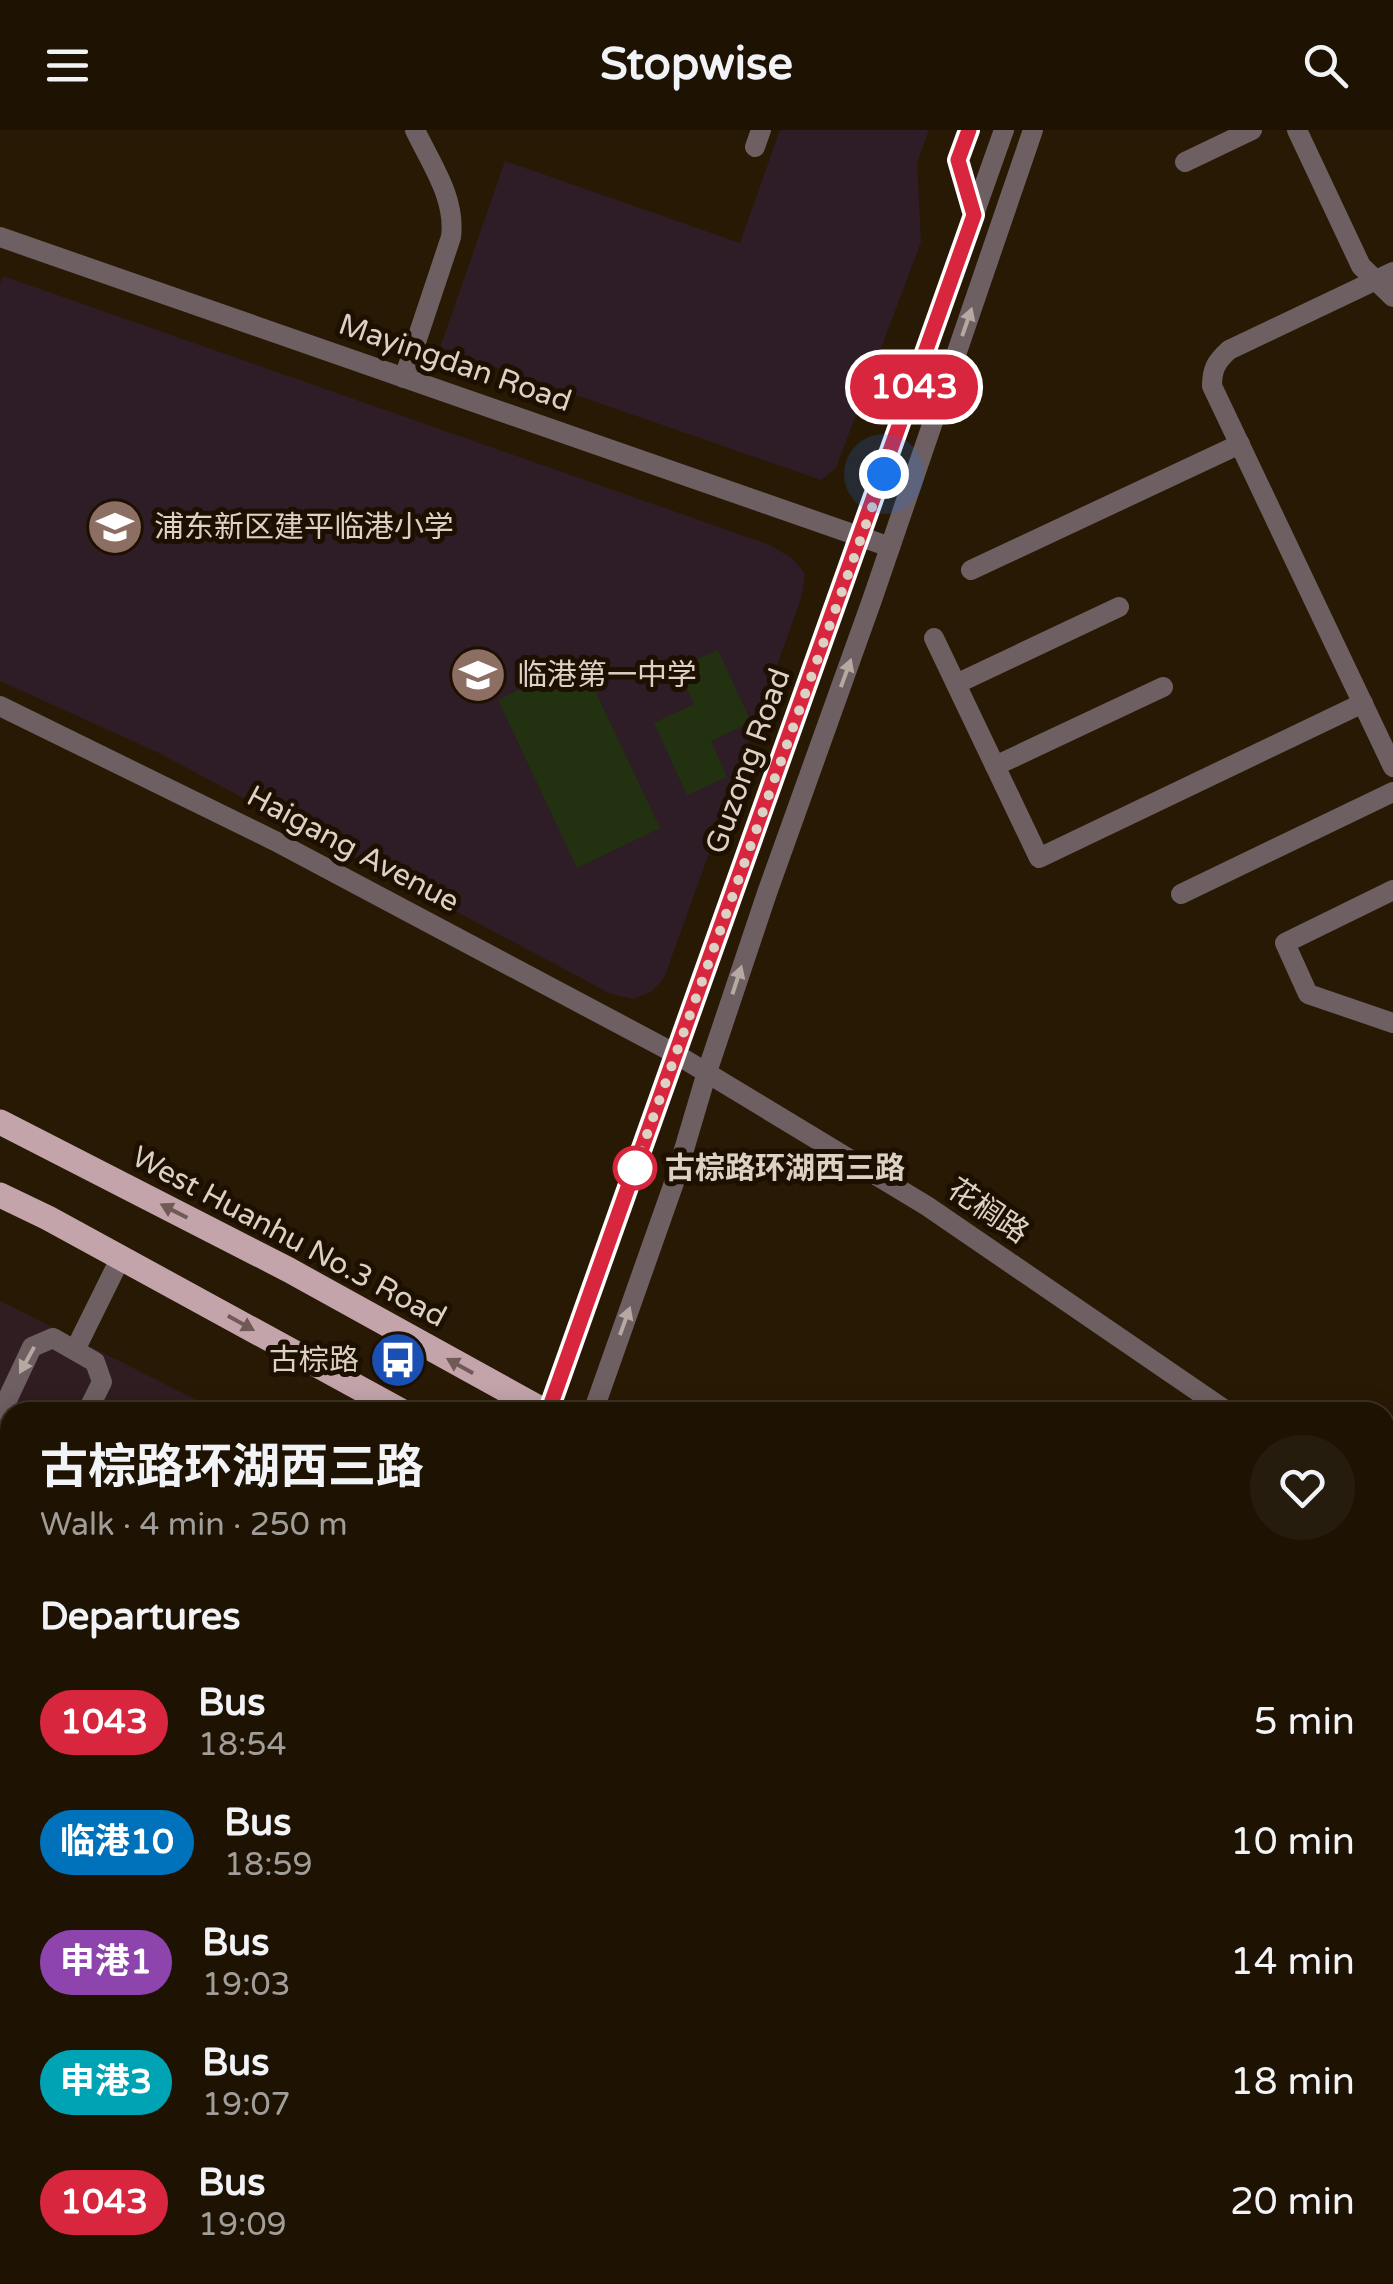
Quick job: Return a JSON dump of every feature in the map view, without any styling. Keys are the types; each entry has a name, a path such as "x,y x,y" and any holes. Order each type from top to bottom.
{"main road":[{"name":"West Huanhu No.3 Road","path":"0,1122 289,1270 529,1402"},
{"path":"0,1196 386,1402"}],"street":[{"path":"404,378 453,219 449,201 415,130"},
{"path":"970,130 958,160 974,215"},
{"name":"Guzong Road","path":"551,1402 1004,130"},
{"name":"Guzong Road","path":"597,1402 675,1180 766,892 1034,130"},
{"path":"1185,162 1252,130"},
{"path":"1297,130 1362,266 1385,276 1393,298"},
{"name":"Mayingdan Road","path":"0,237 890,547"},
{"path":"1385,276 1229,350 1217,361 1212,386 1393,766"},
{"path":"971,570 1240,444"},
{"path":"956,684 1119,607"},
{"path":"934,638 1040,858 1362,703"},
{"path":"995,766 1164,686"},
{"name":"Haigang Avenue","path":"0,706 275,841 706,1072"},
{"path":"1181,894 1393,792"},
{"path":"1393,890 1285,943 1308,994 1393,1023"},
{"name":"花榈路","path":"706,1072 927,1206 1213,1402"},
{"path":"74,1350 121,1258"},
{"path":"6,1402 32,1346 53,1338 95,1362 102,1382 92,1402"}],"shaded area":[{"path":"780,130 929,130 917,163 921,242 836,468 821,480 440,348 505,161 740,243"},
{"name":"临港第一中学","path":"3,276 770,545 792,558 805,574 801,599 664,978 652,991 634,999 611,994 157,752 0,681"},
{"path":"0,1301 201,1402 0,1402"}],"green space":[{"path":"718,650 751,722 711,741 727,777 687,795 654,723 694,704 678,668"},
{"path":"581,661 660,828 577,868 498,700"}],"bus line":[{"name":"1043","path":"552,1402 974,215 958,160 969,130"}],"place":[{"name":"浦东新区建平临港小学","path":"115,527"},
{"name":"临港第一中学","path":"478,675"},
{"name":"古棕路环湖西三路","path":"635,1168"},
{"name":"古棕路","path":"398,1360"}],"route":[{"path":"635,1168 884,474"}]}
